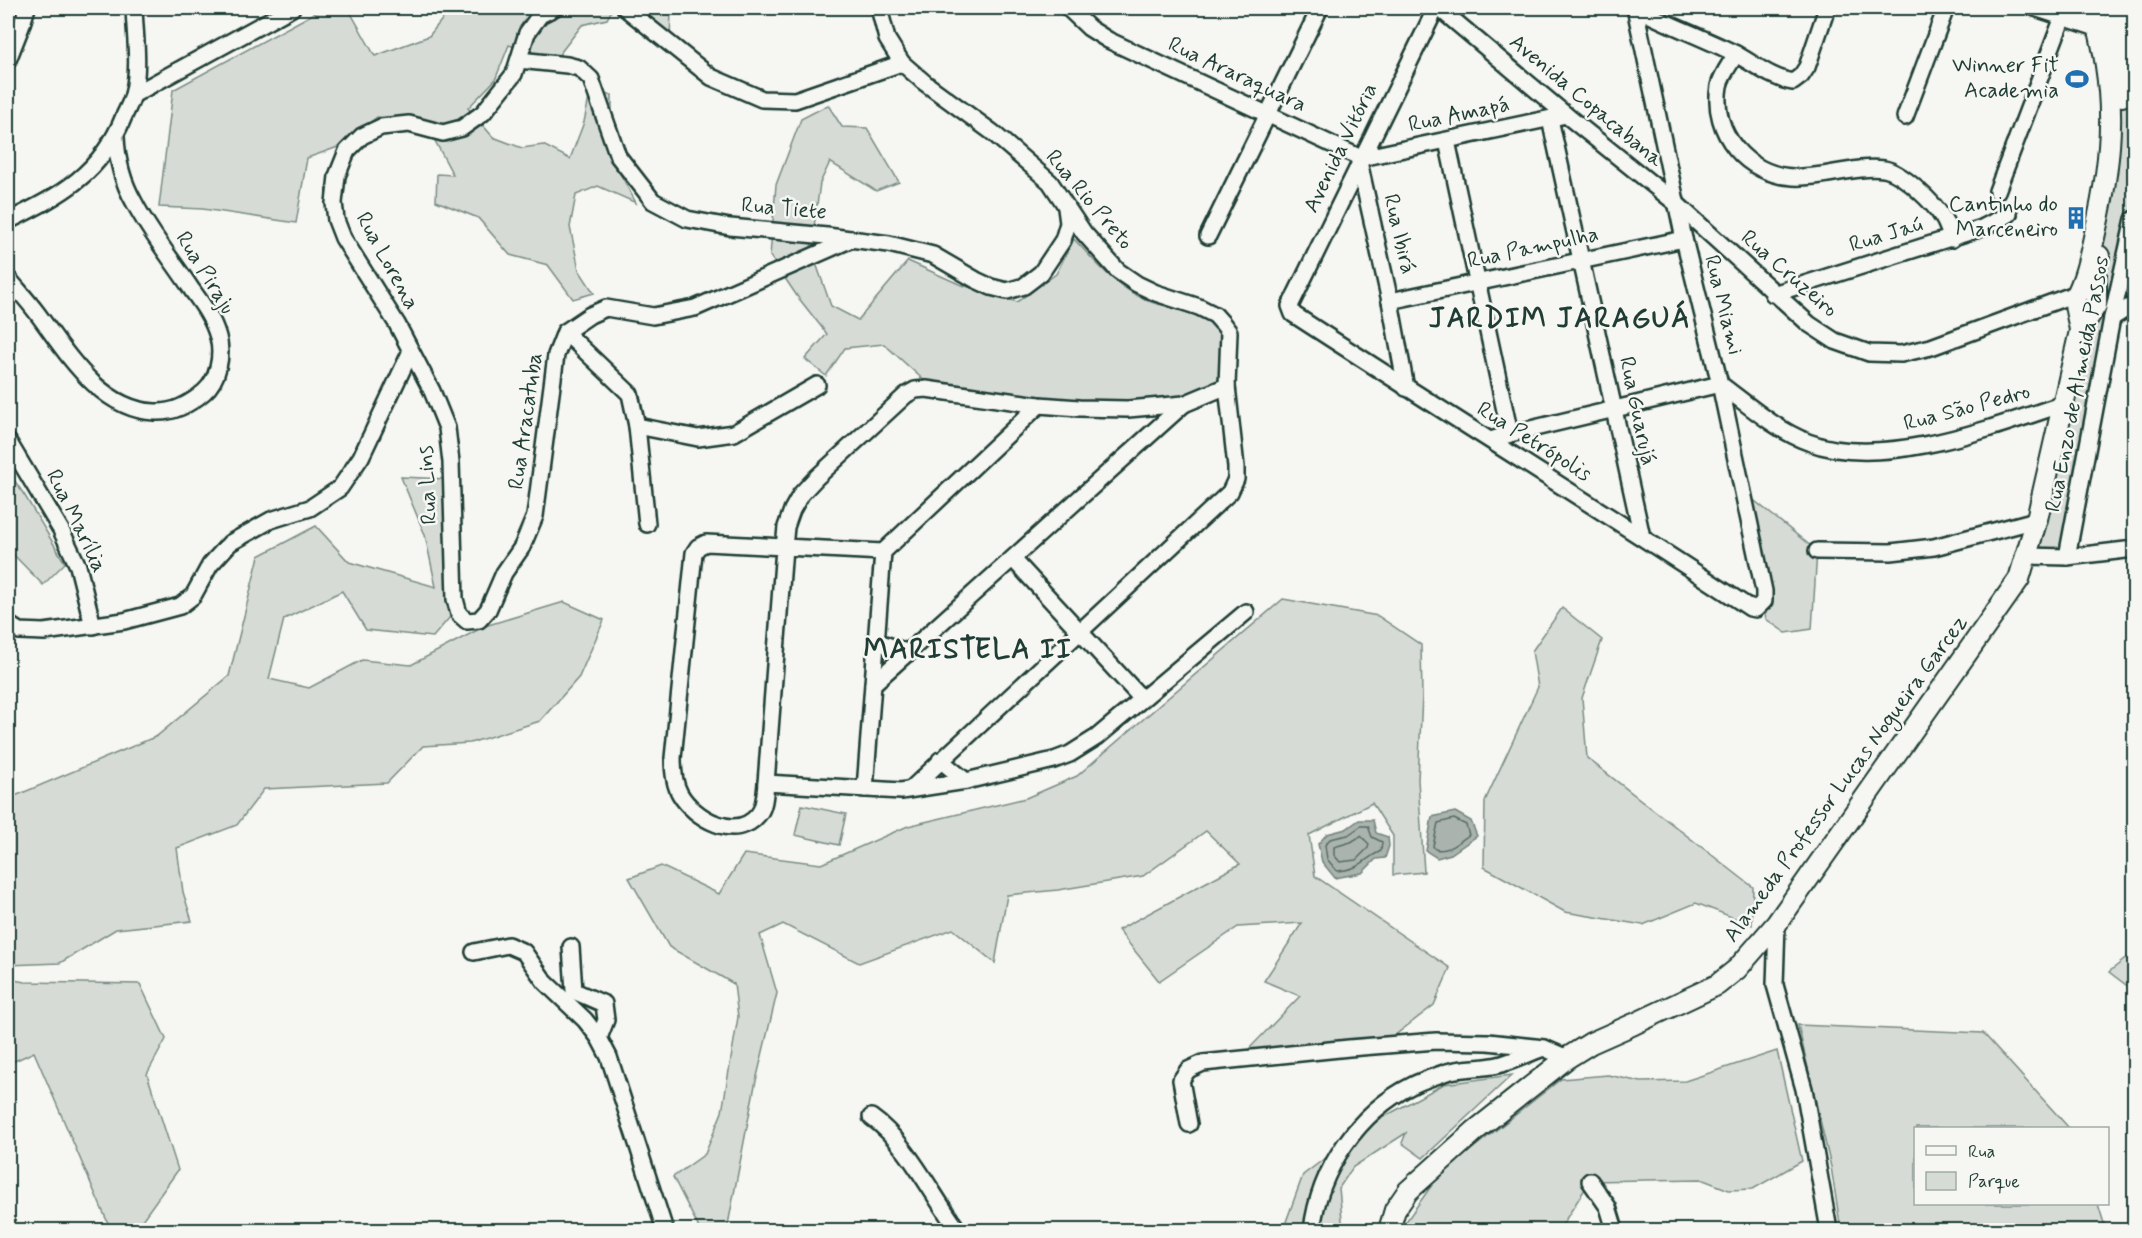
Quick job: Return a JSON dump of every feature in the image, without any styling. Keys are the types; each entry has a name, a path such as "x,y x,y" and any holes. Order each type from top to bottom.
{"main road":[{"name":"Alameda Professor Lucas Nogueira Garcez","path":"2093,8 2115,19"},
{"name":"Alameda Professor Lucas Nogueira Garcez","path":"1389,1230 1395,1210 1408,1191 1476,1130 1567,1058 1592,1043 1717,984 1737,969 1777,923 2019,579 2036,520 2079,331 2096,269 2121,129 2128,79 2115,19"},
{"name":"Alameda Professor Lucas Nogueira Garcez","path":"2086,303 2090,256 2109,161 2112,115 2109,77 2115,19"}],"street":[{"path":"8,60 27,8"},
{"path":"8,221 71,186 99,161 116,137 133,95 136,66 134,8"},
{"path":"133,95 292,8"},
{"name":"Rua Lorena","path":"411,351 339,229 336,220 334,203 337,176 347,151 362,136 381,127 409,124 443,133 462,128 483,113 499,96 514,74 527,33 540,15 554,8"},
{"path":"625,8 711,77 762,99 795,100 902,63"},
{"name":"Rua Rio Preto","path":"879,8 887,39 902,63 1050,182 1084,233 1118,271 1137,285 1215,315 1229,332 1227,386"},
{"name":"Rua Araraquara","path":"1068,8 1089,28 1108,40 1360,160"},
{"path":"1208,236 1320,8"},
{"name":"Avenida Copacabana","path":"1437,8 1678,206"},
{"name":"Avenida Vitória","path":"1291,310 1290,306 1360,160 1437,8"},
{"path":"1635,8 1736,54 1776,78 1793,82 1802,76 1807,67 1827,8"},
{"name":"Rua Miami","path":"1635,8 1684,239 1720,384 1764,591 1764,602 1755,609"},
{"path":"1905,117 1946,8"},
{"path":"2035,8 2063,18 2115,19 2134,47"},
{"path":"1997,191 2063,18"},
{"path":"1736,54 1719,85 1718,109 1726,136 1755,167 1772,174 1792,177 1886,169 1899,175 1935,207 1945,220 1952,239"},
{"name":"Rua Tiete","path":"519,60 579,68 591,79 618,156 653,201 687,219 730,227 889,244 933,255 983,284 1007,291 1024,286 1041,273 1063,240 1068,223 1065,205"},
{"name":"Rua Amapá","path":"1360,160 1566,115"},
{"name":"Rua Guarujá","path":"1550,118 1642,537"},
{"name":"Rua Piraju","path":"8,278 84,373 100,389 119,402 141,411 167,413 191,403 209,387 219,365 219,339 210,315 135,205 123,183 116,137"},
{"path":"1447,141 1510,434"},
{"name":"Rua Ibirá","path":"1360,160 1406,388"},
{"name":"Rua Cruzeiro","path":"1678,206 1773,294 1809,324 1835,341 1869,353 1900,354 1931,347 2053,301 2086,303"},
{"name":"Rua Jaú","path":"1773,294 1952,239 1982,228 2009,214"},
{"name":"Rua Enzo de Almeida Passos","path":"2067,557 2112,318 2134,219"},
{"name":"Rua Aracatuba","path":"467,621 479,620 488,610 504,573 522,547 535,516 556,355 566,332 590,315 606,308 653,316 695,308 852,239"},
{"name":"Rua Pampulha","path":"1390,301 1684,239"},
{"path":"2118,292 2123,300 2134,304"},
{"path":"2112,318 2134,304"},
{"name":"Rua Petrópolis","path":"1291,310 1293,314 1406,388 1491,440 1750,608 1755,609"},
{"path":"566,332 630,394 637,426 647,524"},
{"path":"8,624 19,631 44,632 124,621 180,606 193,596 210,565 230,543 271,520 310,508 340,488 361,458 411,351"},
{"name":"Rua Lins","path":"411,351 432,391 447,428 451,462 455,599 459,614 467,621"},
{"path":"1491,440 1720,384"},
{"name":"Rua São Pedro","path":"1720,384 1776,424 1807,442 1839,450 1880,451 1920,447 2063,404"},
{"path":"637,426 698,438 734,434 817,385"},
{"path":"883,552 784,548 706,543 698,547 694,553 673,758 674,776 679,792 689,807 703,818 719,825 736,826 750,822 762,808 766,783 784,548 786,527 792,510 801,494 816,478 906,395 915,390 926,389 1039,405 1128,409 1184,404 1227,386 1236,467 1236,479 1230,492 911,789"},
{"path":"873,684 1184,404"},
{"path":"865,789 883,552 1039,405"},
{"name":"Rua Marília","path":"8,441 61,530 78,566 93,626"},
{"path":"1817,551 1891,552 1934,547 2036,520"},
{"path":"2027,556 2067,557 2134,549"},
{"path":"1013,559 1142,699"},
{"path":"766,783 894,792 966,781 1070,754 1097,737 1246,612"},
{"path":"876,641 909,652"},
{"path":"940,760 966,781"},
{"path":"1777,923 1775,985 1804,1089 1829,1230"},
{"path":"474,952 508,945 524,952 544,982 585,1020 599,1038 609,1057 665,1230"},
{"path":"571,947 574,991 604,1004 606,1020 599,1038"},
{"path":"1189,1124 1182,1080 1188,1071 1203,1063 1436,1041 1488,1042 1544,1048 1567,1058"},
{"path":"1312,1230 1322,1192 1334,1161 1352,1135 1379,1107 1413,1085 1450,1071 1498,1065 1544,1048"},
{"path":"871,1117 883,1126 901,1148 958,1230"},
{"path":"1590,1181 1608,1207 1615,1230"}],"green space":[{"path":"324,8 348,8 375,56 429,36 451,8 613,8 607,19 582,25 554,61 509,45 495,80 468,108 493,137 522,148 543,145 570,159 584,122 590,93 612,95 612,158 636,203 598,186 576,195 570,227 579,270 594,293 573,299 548,265 510,255 478,218 436,201 437,174 453,175 425,122 377,117 338,147 307,158 296,223 203,209 159,207 173,90"},
{"path":"642,8 671,8 670,44"},
{"path":"2102,8 2122,8 2134,51 2134,214 2064,555 2030,555 2095,283 2117,163 2121,117 2118,77"},
{"path":"828,105 842,127 867,128 899,182 876,191 830,162 820,183 811,249 831,306 858,320 908,261 959,284 1017,302 1056,274 1074,239 1104,271 1130,291 1153,303 1194,311 1213,324 1223,334 1221,382 1184,398 1129,402 1041,398 928,384 884,344 845,348 826,376 805,359 827,334 797,296 770,256 776,185 801,119"},
{"path":"8,471 65,563 43,585 8,549"},
{"path":"401,477 446,479 450,617 433,637 366,630 342,591 284,619 269,679 309,688 362,660 411,665 485,626 564,602 604,620 579,677 540,721 470,743 423,746 387,783 264,789 237,825 177,848 183,892 192,921 116,929 60,963 8,965 8,796 15,796 157,736 229,676 259,556 316,526 349,562 436,587 425,535"},
{"path":"1740,489 1817,551 1812,629 1786,633 1766,619"},
{"path":"1283,599 1378,616 1421,645 1422,696 1418,780 1424,872 1393,875 1393,836 1372,803 1309,835 1315,876 1450,968 1434,1005 1390,1039 1245,1053 1300,996 1264,981 1302,923 1238,927 1159,981 1118,930 1240,864 1206,831 1143,876 1058,890 1007,895 995,963 953,929 859,963 783,924 760,935 777,993 755,1085 727,1230 698,1230 673,1177 705,1154 722,1112 738,1017 734,984 669,947 629,878 661,866 719,894 744,854 821,864 908,826 1026,798 1077,776"},
{"path":"1562,608 1602,640 1582,698 1587,758 1753,887 1752,925 1696,903 1643,925 1565,912 1484,867 1485,801 1538,687 1532,651"},
{"path":"802,805 846,814 839,845 795,835"},
{"path":"2134,952 2134,991 2109,972"},
{"path":"8,979 25,982 140,984 166,1039 147,1074 178,1170 135,1230 111,1230 34,1052 8,1064"},
{"path":"1798,1025 1983,1033 2068,1127 1914,1127 1914,1205 2098,1205 2106,1230 1841,1230 1831,1167"},
{"path":"1777,1051 1802,1161 1753,1189 1729,1190 1701,1179 1590,1181 1559,1230 1400,1230 1439,1175 1561,1079 1608,1075 1641,1082 1685,1081"},
{"path":"1512,1075 1423,1158 1402,1143 1406,1133 1353,1167 1339,1188 1343,1230 1283,1230 1303,1175 1369,1125 1444,1084"}],"water":[{"path":"1455,812 1471,821 1477,836 1451,854 1437,858 1426,851 1432,817"},
{"path":"1359,820 1373,820 1376,833 1388,837 1389,846 1385,858 1376,859 1362,873 1335,878 1322,862 1318,844 1327,834 1346,829"}],"place":[{"name":"Winner Fit Academia","path":"2077,79"},
{"name":"Cantinho do Marceneiro","path":"2076,218"}],"district":[{"name":"JARDIM JARAGUÁ","path":"1560,319"},
{"name":"MARISTELA II","path":"968,650"}]}
